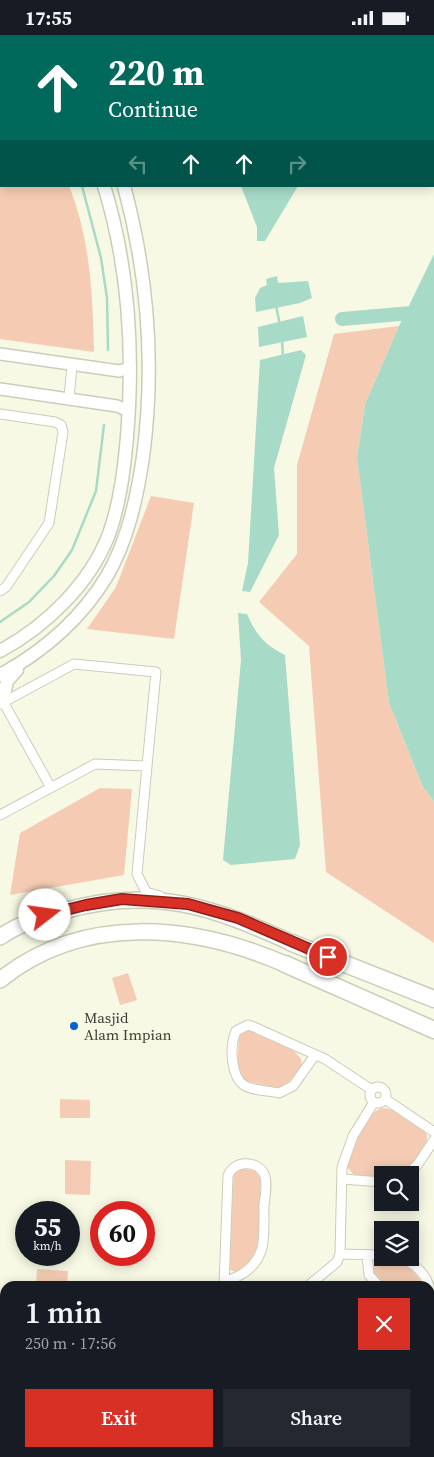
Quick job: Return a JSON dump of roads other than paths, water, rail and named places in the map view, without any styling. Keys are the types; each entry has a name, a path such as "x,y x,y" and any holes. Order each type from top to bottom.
{"highway":[{"path":"292,943 434,999"},
{"path":"285,963 434,1030"}],"main road":[{"path":"0,651 52,615 74,591 95,562 108,535 124,475 130,368 124,271 113,215 104,187"},
{"path":"1,700 7,681 23,663 64,631 108,575 132,514 146,435 149,389 148,338 142,269 124,187"},
{"path":"0,675 23,663"},
{"path":"0,937 10,930 45,915 122,899 188,904 238,918 292,943"},
{"path":"0,980 19,965 55,947 94,936 126,931 158,931 183,934 248,950 285,963"}],"street":[{"path":"0,354 119,371 130,368"},
{"path":"68,399 72,365"},
{"path":"0,389 117,406 129,411"},
{"path":"0,414 55,422 61,425 63,432 49,523 6,587 0,591"},
{"path":"50,786 1,700 74,664 156,672 137,874 146,892 188,904"},
{"path":"0,815 50,786 95,764 147,766"},
{"path":"315,1055 293,1086 279,1093 245,1087 238,1082 234,1075 232,1058 236,1031 248,1025 315,1055 372,1090"},
{"path":"385,1099 379,1104 374,1102 370,1096 372,1090 377,1087 383,1089 385,1099 434,1131"},
{"path":"314,1281 337,1262 340,1254 342,1179 346,1151 374,1102"},
{"path":"416,1166 434,1140"},
{"path":"224,1281 228,1176 230,1169 236,1165 252,1165 259,1169 265,1180 263,1251 251,1268 229,1281"},
{"path":"342,1179 374,1181"},
{"path":"340,1254 374,1255"},
{"path":"367,1255 369,1275 374,1281"},
{"path":"414,1266 425,1276 427,1281"}],"waterway":[{"path":"82,187 101,258 107,298 108,350"},
{"path":"276,306 280,325"},
{"path":"342,319 434,311"},
{"path":"282,340 283,357"},
{"path":"0,622 29,602 54,576 72,550 96,491 104,425"}],"place":[{"name":"Masjid Alam Impian","path":"74,1026"}]}
